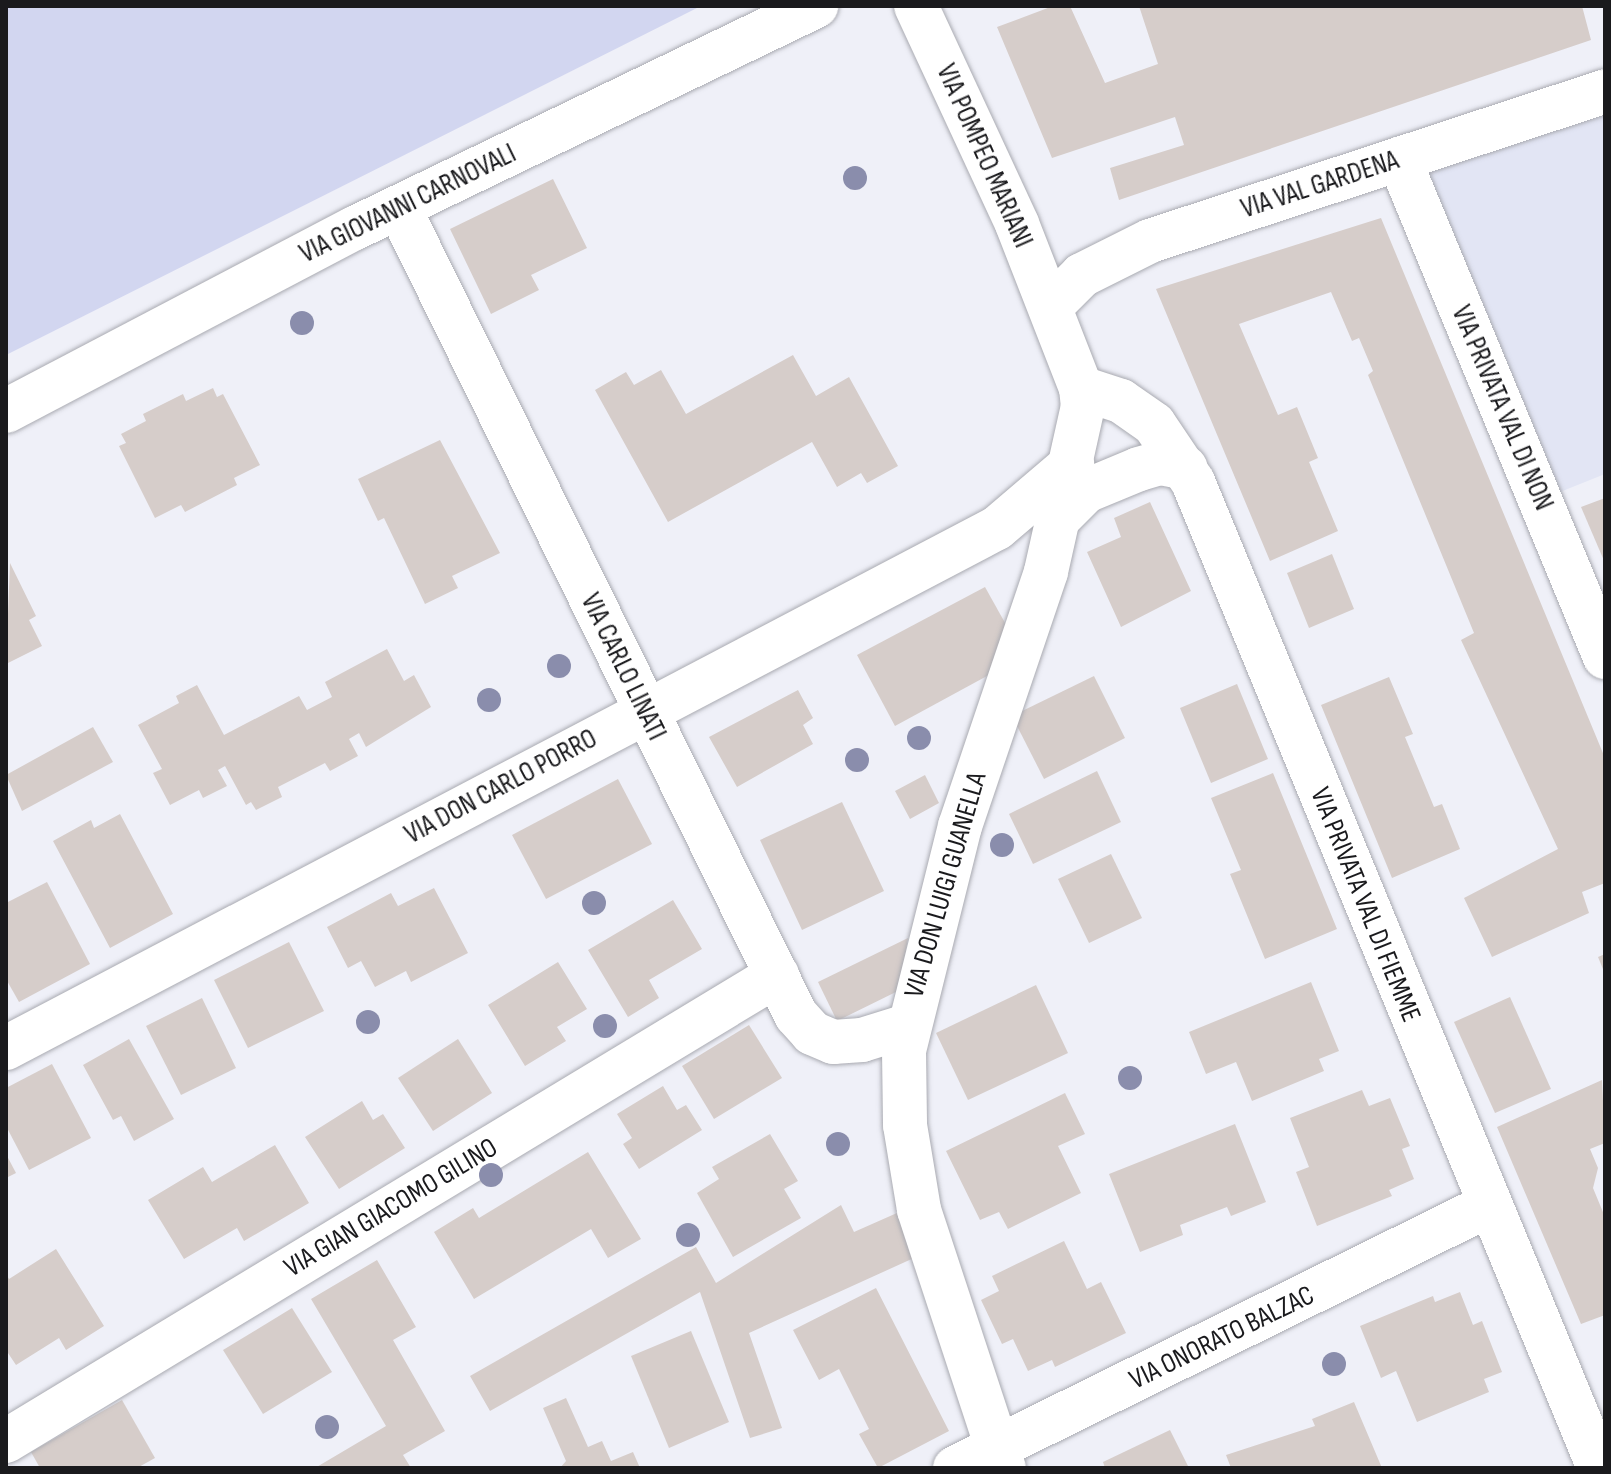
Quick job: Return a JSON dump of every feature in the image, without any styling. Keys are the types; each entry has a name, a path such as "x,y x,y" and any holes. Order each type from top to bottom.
{"street":[{"name":"VIA GIOVANNI CARNOVALI","path":"6,411 399,208 816,6"},
{"name":"VIA POMPEO MARIANI","path":"916,6 1051,306"},
{"name":"VIA VAL GARDENA","path":"1051,306 1082,275 1124,251 1605,91"},
{"name":"VIA PRIVATA VAL DI NON","path":"1399,159 1605,657"},
{"name":"VIA CARLO LINATI","path":"399,208 644,713 796,1015 822,1039 846,1043 907,1026"},
{"name":"VIA DON LUIGI GUANELLA","path":"1000,1459 912,1179 903,1085 907,1026 975,777 1046,572 1072,464 1081,388 1051,306"},
{"name":"VIA PRIVATA VAL DI FIEMME","path":"1081,388 1139,411 1171,444 1186,468 1487,1206 1599,1468"},
{"path":"1061,516 1074,500 1116,478 1160,463 1186,468"},
{"name":"VIA DON CARLO PORRO","path":"6,1048 997,528 1072,464"},
{"path":"997,528 1021,538 1046,572"},
{"name":"VIA GIAN GIACOMO GILINO","path":"6,1441 777,975"},
{"name":"VIA ONORATO BALZAC","path":"955,1468 1000,1459 1487,1206"}],"shaded area":[{"path":"6,6 701,6 6,355"},
{"path":"1605,91 1605,474 1540,500 1399,159"}],"building":[{"path":"1053,6 1070,6 1105,83 1158,64 1139,6 1582,6 1591,40 1119,200 1110,168 1184,145 1175,117 1052,158 997,27"},
{"path":"553,179 587,248 531,275 539,290 491,314 450,229"},
{"path":"1381,218 1605,758 1605,883 1582,892 1589,913 1492,957 1464,898 1558,849 1461,640 1474,633 1368,375 1373,371 1359,338 1352,341 1331,292 1239,324 1278,415 1297,407 1318,458 1309,462 1338,531 1270,561 1156,289"},
{"path":"793,355 816,396 849,377 898,466 867,483 861,473 837,487 812,442 668,522 595,390 626,372 634,385 661,370 686,414"},
{"path":"213,388 217,397 223,394 260,465 234,478 237,485 185,512 181,505 155,518 119,446 126,443 121,434 146,421 143,414 183,394 186,401"},
{"path":"440,440 500,553 452,576 458,588 425,604 384,518 378,521 358,479"},
{"path":"1605,498 1605,563 1581,507"},
{"path":"1150,502 1191,591 1121,627 1087,552 1121,537 1114,518"},
{"path":"1332,554 1354,609 1309,628 1287,573"},
{"path":"10,563 36,616 29,620 42,646 6,664"},
{"path":"985,587 1009,630 998,670 895,726 857,655"},
{"path":"387,649 404,681 414,675 431,707 366,747 359,733 349,739 358,756 330,771 325,763 278,787 282,797 256,810 251,802 246,805 225,766 218,770 227,786 203,798 199,790 170,805 153,773 162,769 138,725 179,703 176,696 197,685 224,735 299,696 307,710 332,697 325,682"},
{"path":"1094,676 1125,738 1044,779 1012,716"},
{"path":"1389,677 1413,734 1405,737 1434,807 1442,804 1460,849 1392,878 1321,705"},
{"path":"1237,684 1268,759 1211,783 1180,708"},
{"path":"798,690 813,718 803,725 813,744 737,787 709,737"},
{"path":"93,727 113,762 22,811 6,775"},
{"path":"1097,771 1121,822 1033,864 1009,814"},
{"path":"1273,773 1337,929 1265,959 1230,874 1241,870 1211,798"},
{"path":"925,775 939,803 910,819 895,791"},
{"path":"618,779 652,844 546,899 512,835"},
{"path":"842,802 884,891 802,930 760,840"},
{"path":"120,814 173,914 110,948 53,841 91,820 94,828"},
{"path":"1111,854 1142,918 1089,943 1058,879"},
{"path":"47,882 90,964 19,1002 6,979 6,903"},
{"path":"434,888 468,953 411,982 406,971 375,987 361,961 348,968 327,927 391,893 398,906"},
{"path":"673,900 702,949 649,980 659,998 628,1017 588,950"},
{"path":"908,938 900,990 837,1021 818,982"},
{"path":"289,942 324,1011 248,1048 214,980"},
{"path":"1605,954 1605,974 1598,957"},
{"path":"558,962 587,1009 557,1027 566,1041 525,1066 488,1005"},
{"path":"1311,982 1339,1051 1319,1059 1324,1071 1252,1101 1236,1062 1206,1074 1189,1032"},
{"path":"1036,985 1068,1053 968,1100 936,1033"},
{"path":"1510,997 1551,1089 1495,1113 1454,1022"},
{"path":"202,998 236,1068 181,1095 146,1026"},
{"path":"749,1025 782,1078 714,1119 682,1066"},
{"path":"129,1039 174,1119 134,1141 121,1116 113,1120 83,1065"},
{"path":"458,1039 492,1093 433,1131 398,1078"},
{"path":"52,1064 91,1138 29,1170 6,1126 6,1088"},
{"path":"1602,1080 1605,1143 1590,1149 1598,1168 1593,1188 1605,1217 1605,1315 1581,1324 1497,1127"},
{"path":"663,1086 677,1110 686,1105 702,1130 639,1169 623,1144 632,1138 617,1114"},
{"path":"1362,1090 1369,1106 1390,1098 1410,1146 1402,1149 1414,1179 1389,1190 1392,1196 1317,1226 1296,1172 1309,1167 1290,1118"},
{"path":"1065,1093 1085,1134 1058,1146 1081,1193 1008,1229 999,1212 980,1220 946,1151"},
{"path":"362,1101 373,1120 383,1114 405,1148 339,1189 305,1137"},
{"path":"1235,1124 1266,1202 1231,1216 1227,1207 1180,1225 1183,1235 1140,1252 1109,1174"},
{"path":"770,1134 798,1181 784,1189 801,1218 733,1257 697,1193 719,1179 712,1167"},
{"path":"275,1145 309,1203 244,1241 237,1228 184,1259 148,1200 203,1167 212,1182"},
{"path":"588,1152 641,1239 608,1258 591,1229 474,1299 434,1232 473,1208 479,1218"},
{"path":"6,1154 16,1173 6,1178"},
{"path":"841,1205 854,1232 906,1209 916,1257 749,1333 782,1428 750,1438 700,1292 490,1411 470,1376 696,1247 716,1283"},
{"path":"1064,1241 1087,1289 1101,1282 1126,1333 1055,1367 1052,1360 1028,1371 1013,1339 1002,1344 981,1300 999,1291 992,1276"},
{"path":"56,1249 104,1326 66,1350 59,1338 16,1365 6,1350 6,1274 9,1279"},
{"path":"377,1260 416,1327 393,1340 445,1431 403,1455 411,1468 315,1468 386,1426 311,1299"},
{"path":"876,1288 949,1431 878,1468 859,1434 869,1429 839,1369 819,1380 793,1330"},
{"path":"1460,1292 1473,1325 1482,1321 1502,1372 1484,1379 1489,1392 1417,1422 1396,1371 1381,1378 1360,1326 1433,1296 1435,1302"},
{"path":"292,1308 332,1372 263,1414 223,1350"},
{"path":"691,1331 729,1422 669,1448 631,1356"},
{"path":"566,1398 588,1447 602,1441 611,1461 633,1452 640,1468 560,1468 566,1461 543,1408"},
{"path":"122,1400 155,1458 137,1468 40,1468 31,1452"},
{"path":"1354,1402 1382,1468 1231,1468 1226,1455 1315,1426 1312,1419"},
{"path":"1170,1430 1189,1468 1105,1468 1103,1462"}]}
